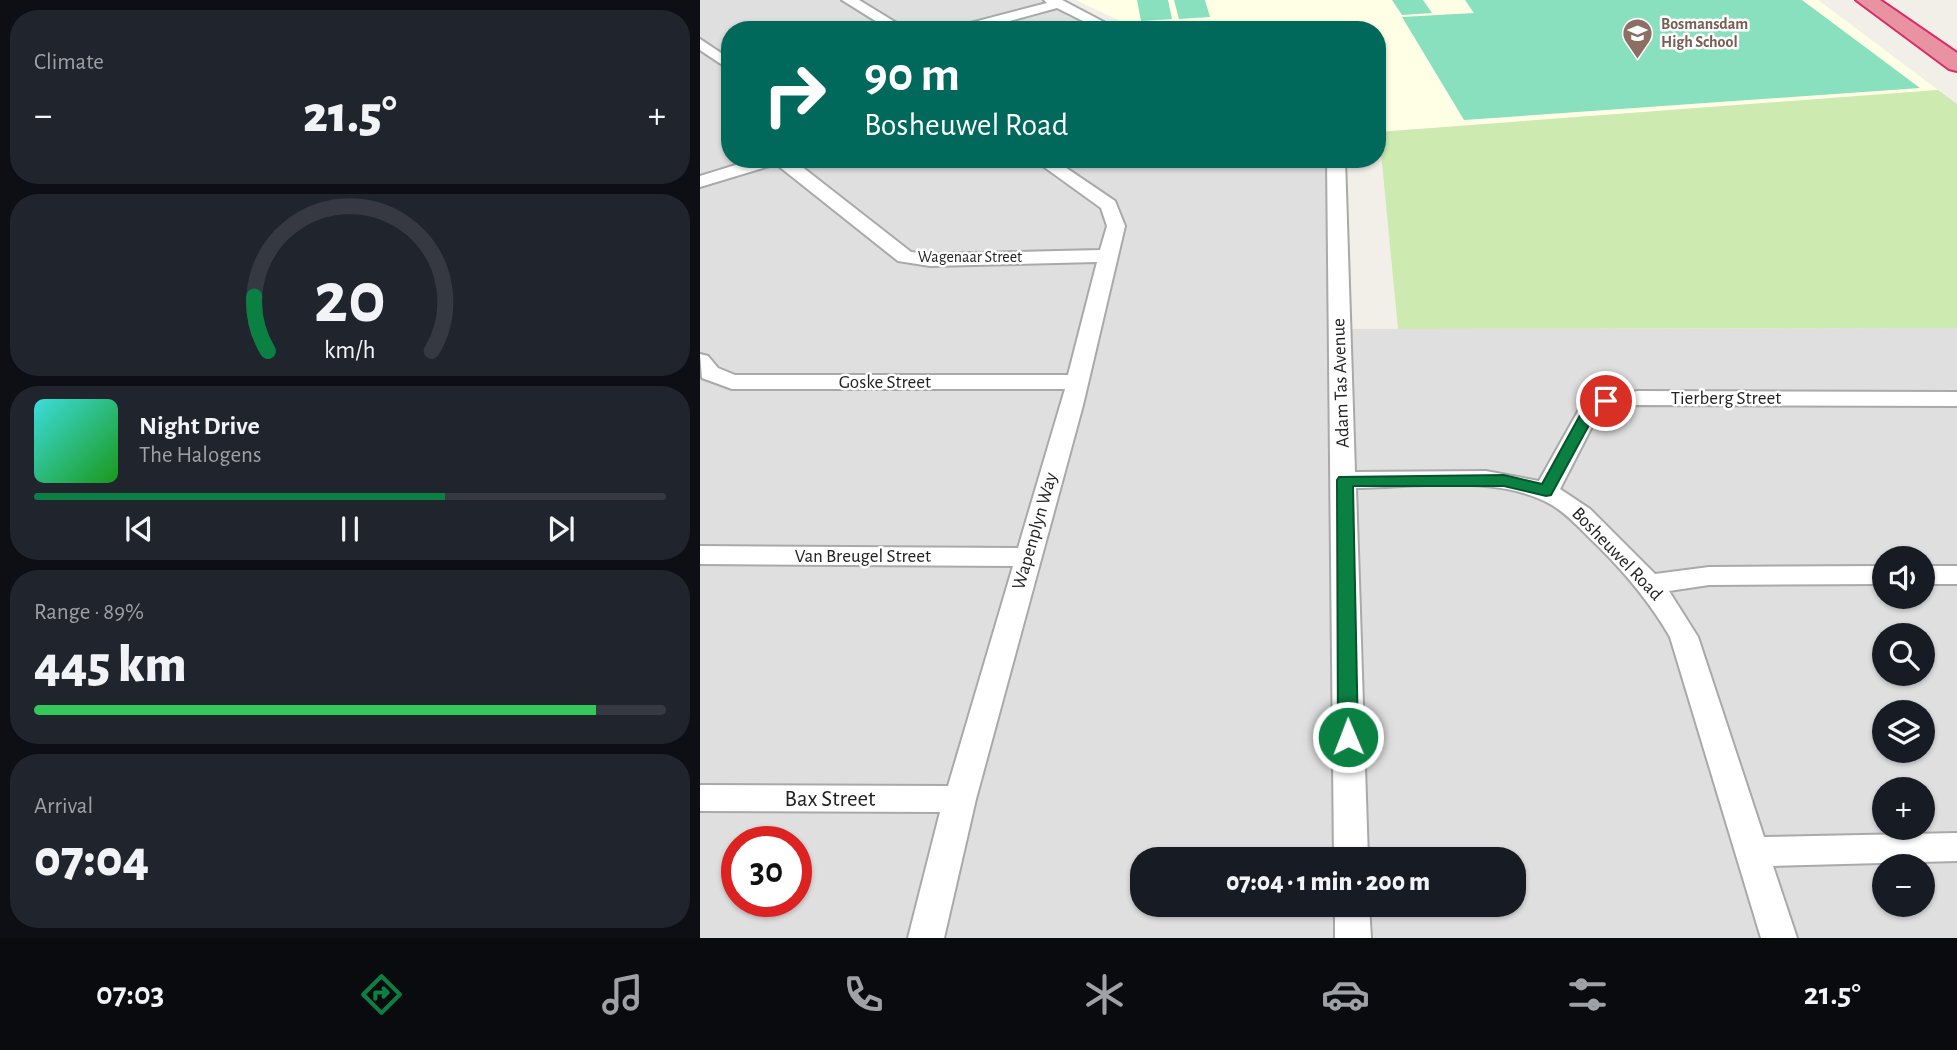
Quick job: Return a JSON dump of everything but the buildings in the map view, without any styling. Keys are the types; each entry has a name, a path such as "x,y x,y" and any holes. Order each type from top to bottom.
{"highway":[{"path":"1866,0 1957,64"}],"street":[{"path":"849,0 885,21"},
{"path":"990,21 1054,2 1093,21"},
{"path":"700,43 721,59"},
{"path":"700,65 721,63"},
{"path":"700,182 745,168"},
{"name":"Wagenaar Street","path":"792,168 905,257 930,260 1108,256"},
{"name":"Wapenplyn Way","path":"926,938 960,799 1077,382 1116,226 1109,205 1054,168"},
{"name":"Adam Tas Avenue","path":"1336,168 1340,398 1345,480 1351,847"},
{"name":"Goske Street","path":"700,361 710,373 720,379 741,382 1077,382"},
{"name":"Tierberg Street","path":"1546,491 1589,411 1606,401 1638,398 1957,399"},
{"name":"Bosheuwel Road","path":"1345,480 1504,481 1526,484 1546,491 1578,511 1650,584 1670,611 1684,637 1779,938"},
{"name":"Van Breugel Street","path":"700,555 1027,557"},
{"path":"1650,584 1709,576 1872,575"},
{"path":"1935,575 1957,575"},
{"name":"Bax Street","path":"700,798 960,799"},
{"path":"1752,852 1957,847"},
{"path":"1352,917 1353,938"}],"shaded area":[{"path":"700,0 1052,0 1095,21 721,21 721,168 1337,168 1341,329 1957,328 1957,938 700,938"},
{"name":"Bosmansdam High School","path":"1076,0 1818,0 1938,90 1386,131 1386,21 1120,21"}],"green space":[{"path":"1137,0 1168,0 1172,19 1141,21"},
{"path":"1174,0 1205,0 1210,17 1179,19"},
{"path":"1392,0 1423,0 1432,13 1402,15"},
{"name":"Bosmansdam High School","path":"1465,0 1802,0 1920,88 1464,120 1402,17 1474,13"},
{"path":"1938,90 1957,104 1957,328 1398,329 1382,168 1386,168 1386,131"}],"place":[{"name":"Bosmansdam High School","path":"1638,60"}],"route":[{"path":"1348,737 1345,480 1488,480 1526,484 1546,491 1589,411 1606,401"}]}
